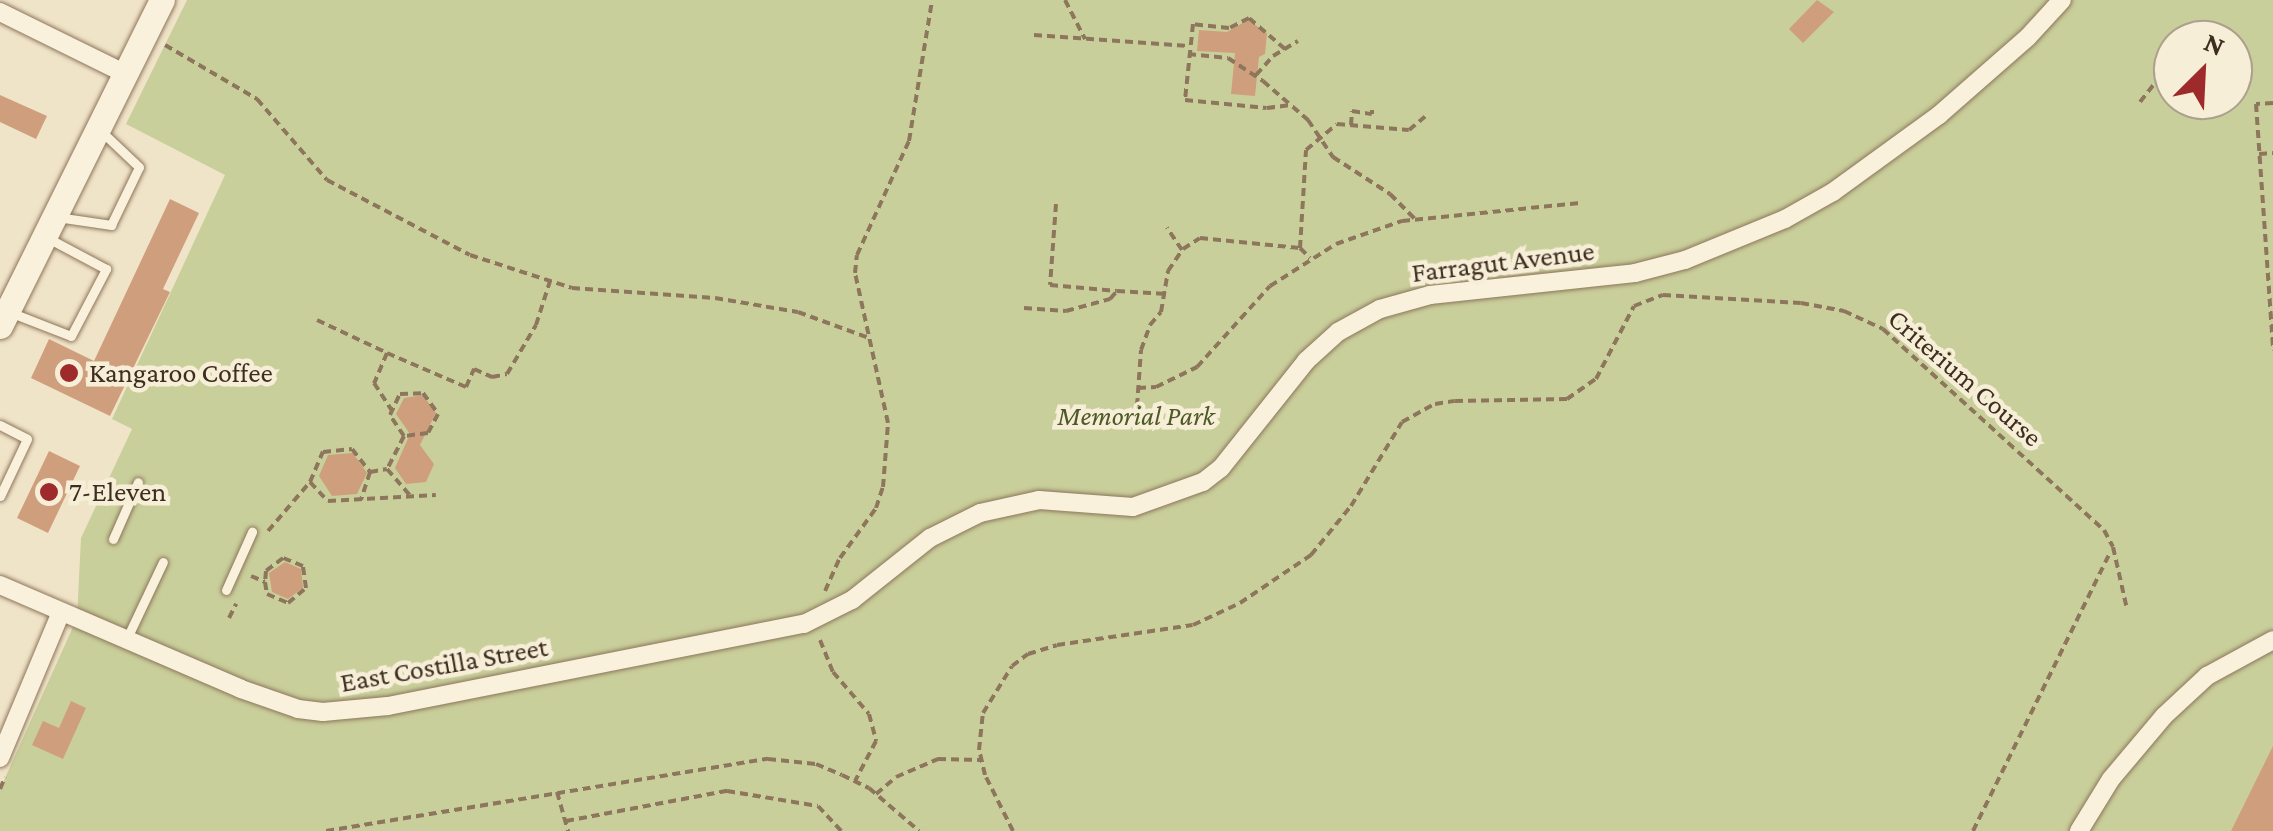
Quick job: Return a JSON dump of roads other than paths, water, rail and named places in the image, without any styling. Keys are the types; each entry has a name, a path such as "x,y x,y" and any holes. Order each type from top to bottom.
{"main road":[{"path":"2,315 162,0"}],"street":[{"name":"Farragut Avenue","path":"852,600 930,538 980,512 1039,500 1133,507 1204,482 1221,468 1306,361 1338,332 1380,309 1430,295 1635,273 1684,260 1785,219 1833,192 1939,115 2062,0"},
{"path":"0,12 126,74"},
{"name":"East Costilla Street","path":"0,586 276,703 323,712 426,699 775,632 824,616 852,600"},
{"path":"0,758 61,612"},
{"path":"2079,831 2111,779 2164,716 2207,676 2273,640"}],"lane":[{"path":"49,227 111,225 139,168 98,128"},
{"path":"2,315 70,336 106,269 49,227"},
{"path":"0,426 27,439 0,496"},
{"path":"113,539 138,482"},
{"path":"226,590 252,532"},
{"path":"128,638 163,562"}],"place":[{"name":"Kangaroo Coffee","path":"69,373"},
{"name":"7-Eleven","path":"49,492"}],"park label":[{"name":"Memorial Park","path":"1136,416"}]}
